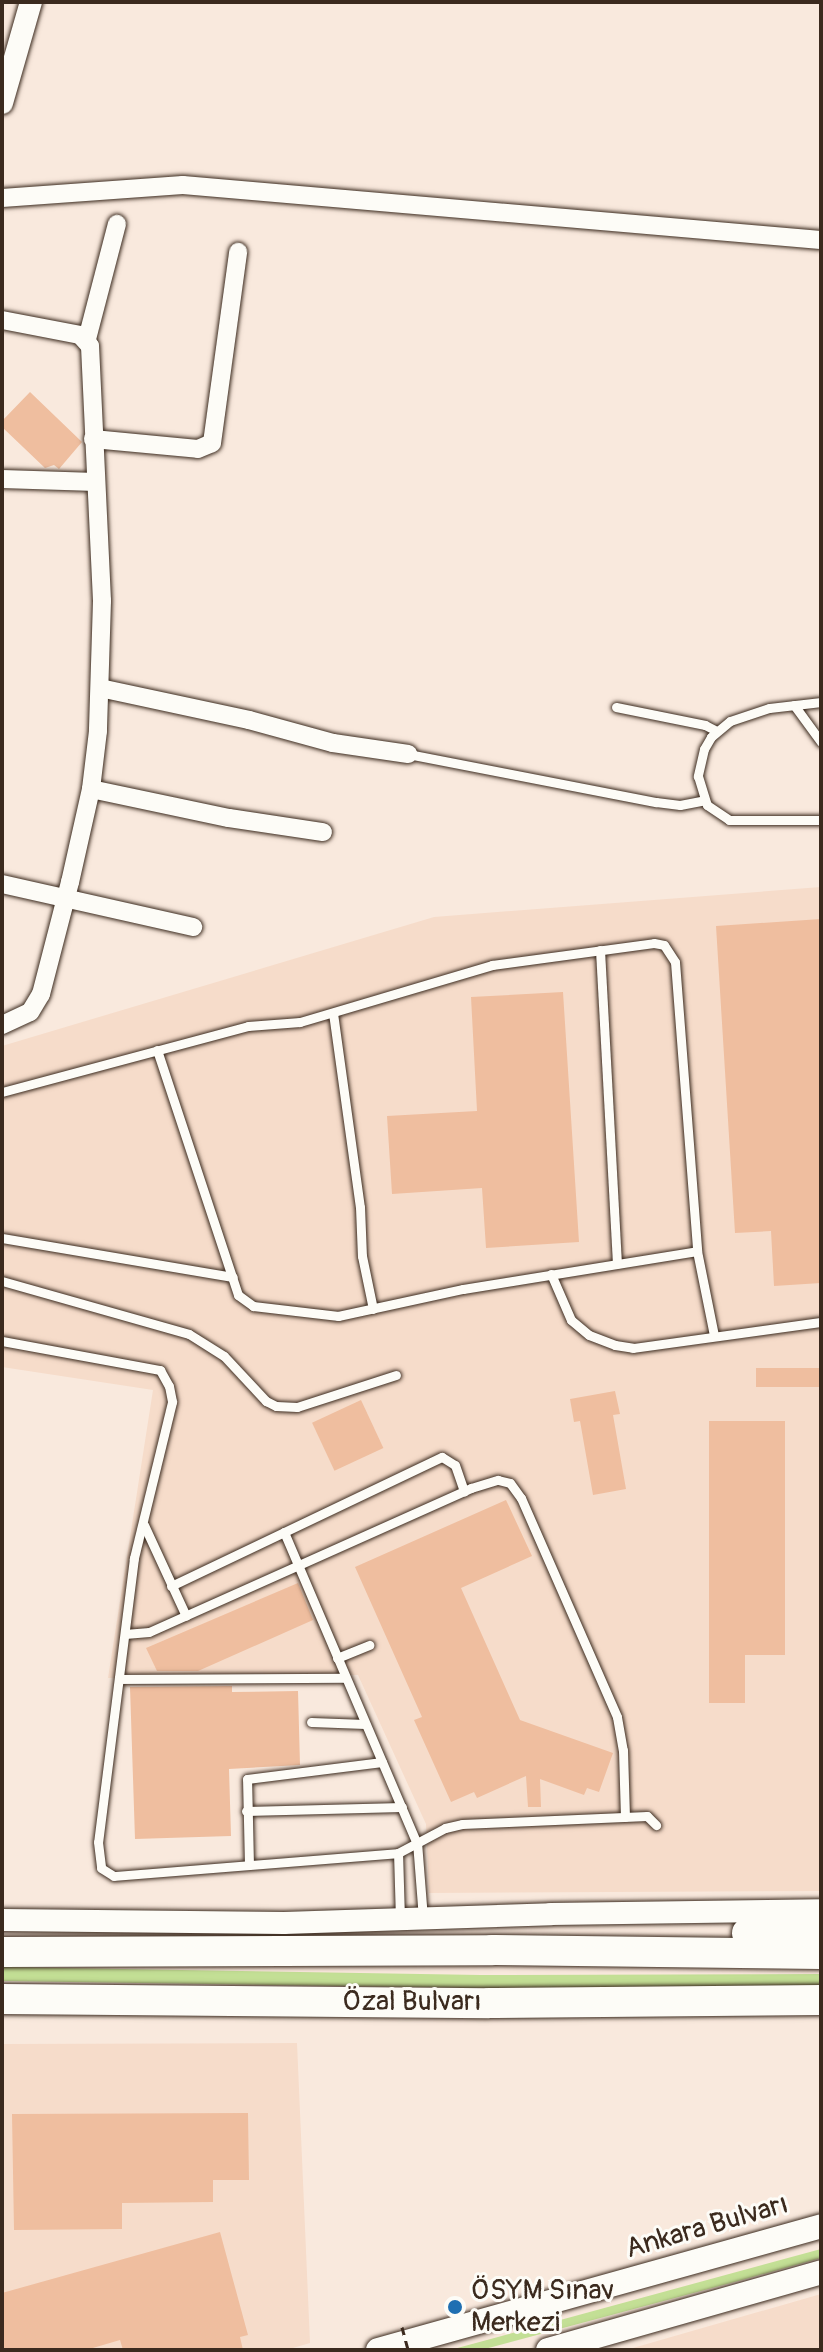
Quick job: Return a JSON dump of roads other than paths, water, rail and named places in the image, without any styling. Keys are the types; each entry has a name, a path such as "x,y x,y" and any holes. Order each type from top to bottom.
{"highway":[{"path":"492,1950 530,1940 821,1932"},
{"name":"Özal Bulvarı","path":"2,1952 492,1950 821,1954"},
{"name":"Özal Bulvarı","path":"2,1999 489,2003 821,2000"},
{"path":"489,2003 561,2016 821,2020"}],"main road":[{"name":"Ankara Bulvarı","path":"378,2350 821,2226"},
{"path":"548,2350 821,2272"}],"street":[{"path":"2,103 31,2"},
{"path":"2,198 183,185 821,240"},
{"path":"87,339 117,224"},
{"path":"93,439 198,449 212,443 238,252"},
{"path":"2,320 80,335 87,339 93,353 93,439 102,601 100,688 91,789 66,900 41,994 30,1012 2,1025"},
{"path":"2,479 96,482"},
{"path":"100,688 249,720 333,743 408,754"},
{"path":"91,789 229,818 323,832"},
{"path":"2,884 193,927"},
{"path":"2,1920 228,1924 821,1910"}],"lane":[{"path":"821,702 744,716 717,731 700,761 698,776 705,800 715,813 729,820 821,820"},
{"path":"794,705 821,742"},
{"path":"616,707 717,731"},
{"path":"408,754 656,802 680,805 705,800"},
{"path":"2,1092 248,1026 300,1022 492,965 654,943 670,950 675,962 697,1251 714,1335"},
{"path":"600,950 617,1264"},
{"path":"333,1013 360,1207 362,1256 373,1309"},
{"path":"157,1050 241,1299 253,1306 338,1316 551,1274 697,1251"},
{"path":"2,1238 233,1277"},
{"path":"551,1274 571,1320 606,1342 633,1348 821,1322"},
{"path":"2,1281 189,1334 224,1356 266,1401 284,1408 396,1375"},
{"path":"2,1341 160,1370 168,1379 172,1402 134,1558 98,1842 101,1868 114,1876 398,1853 462,1824 647,1816 656,1825"},
{"path":"171,1586 442,1457 455,1465 464,1491"},
{"path":"125,1634 149,1632 464,1491 498,1480 510,1483 521,1498 617,1717 623,1750 625,1817"},
{"path":"144,1525 186,1616"},
{"path":"284,1532 417,1842 423,1918"},
{"path":"337,1658 370,1645"},
{"path":"119,1679 345,1678"},
{"path":"311,1722 365,1724"},
{"path":"249,1865 244,1782 250,1777 382,1762"},
{"path":"246,1811 402,1807"},
{"path":"398,1853 400,1919"}],"place":[{"name":"ÖSYM Sınav Merkezi","path":"455,2307"}]}
